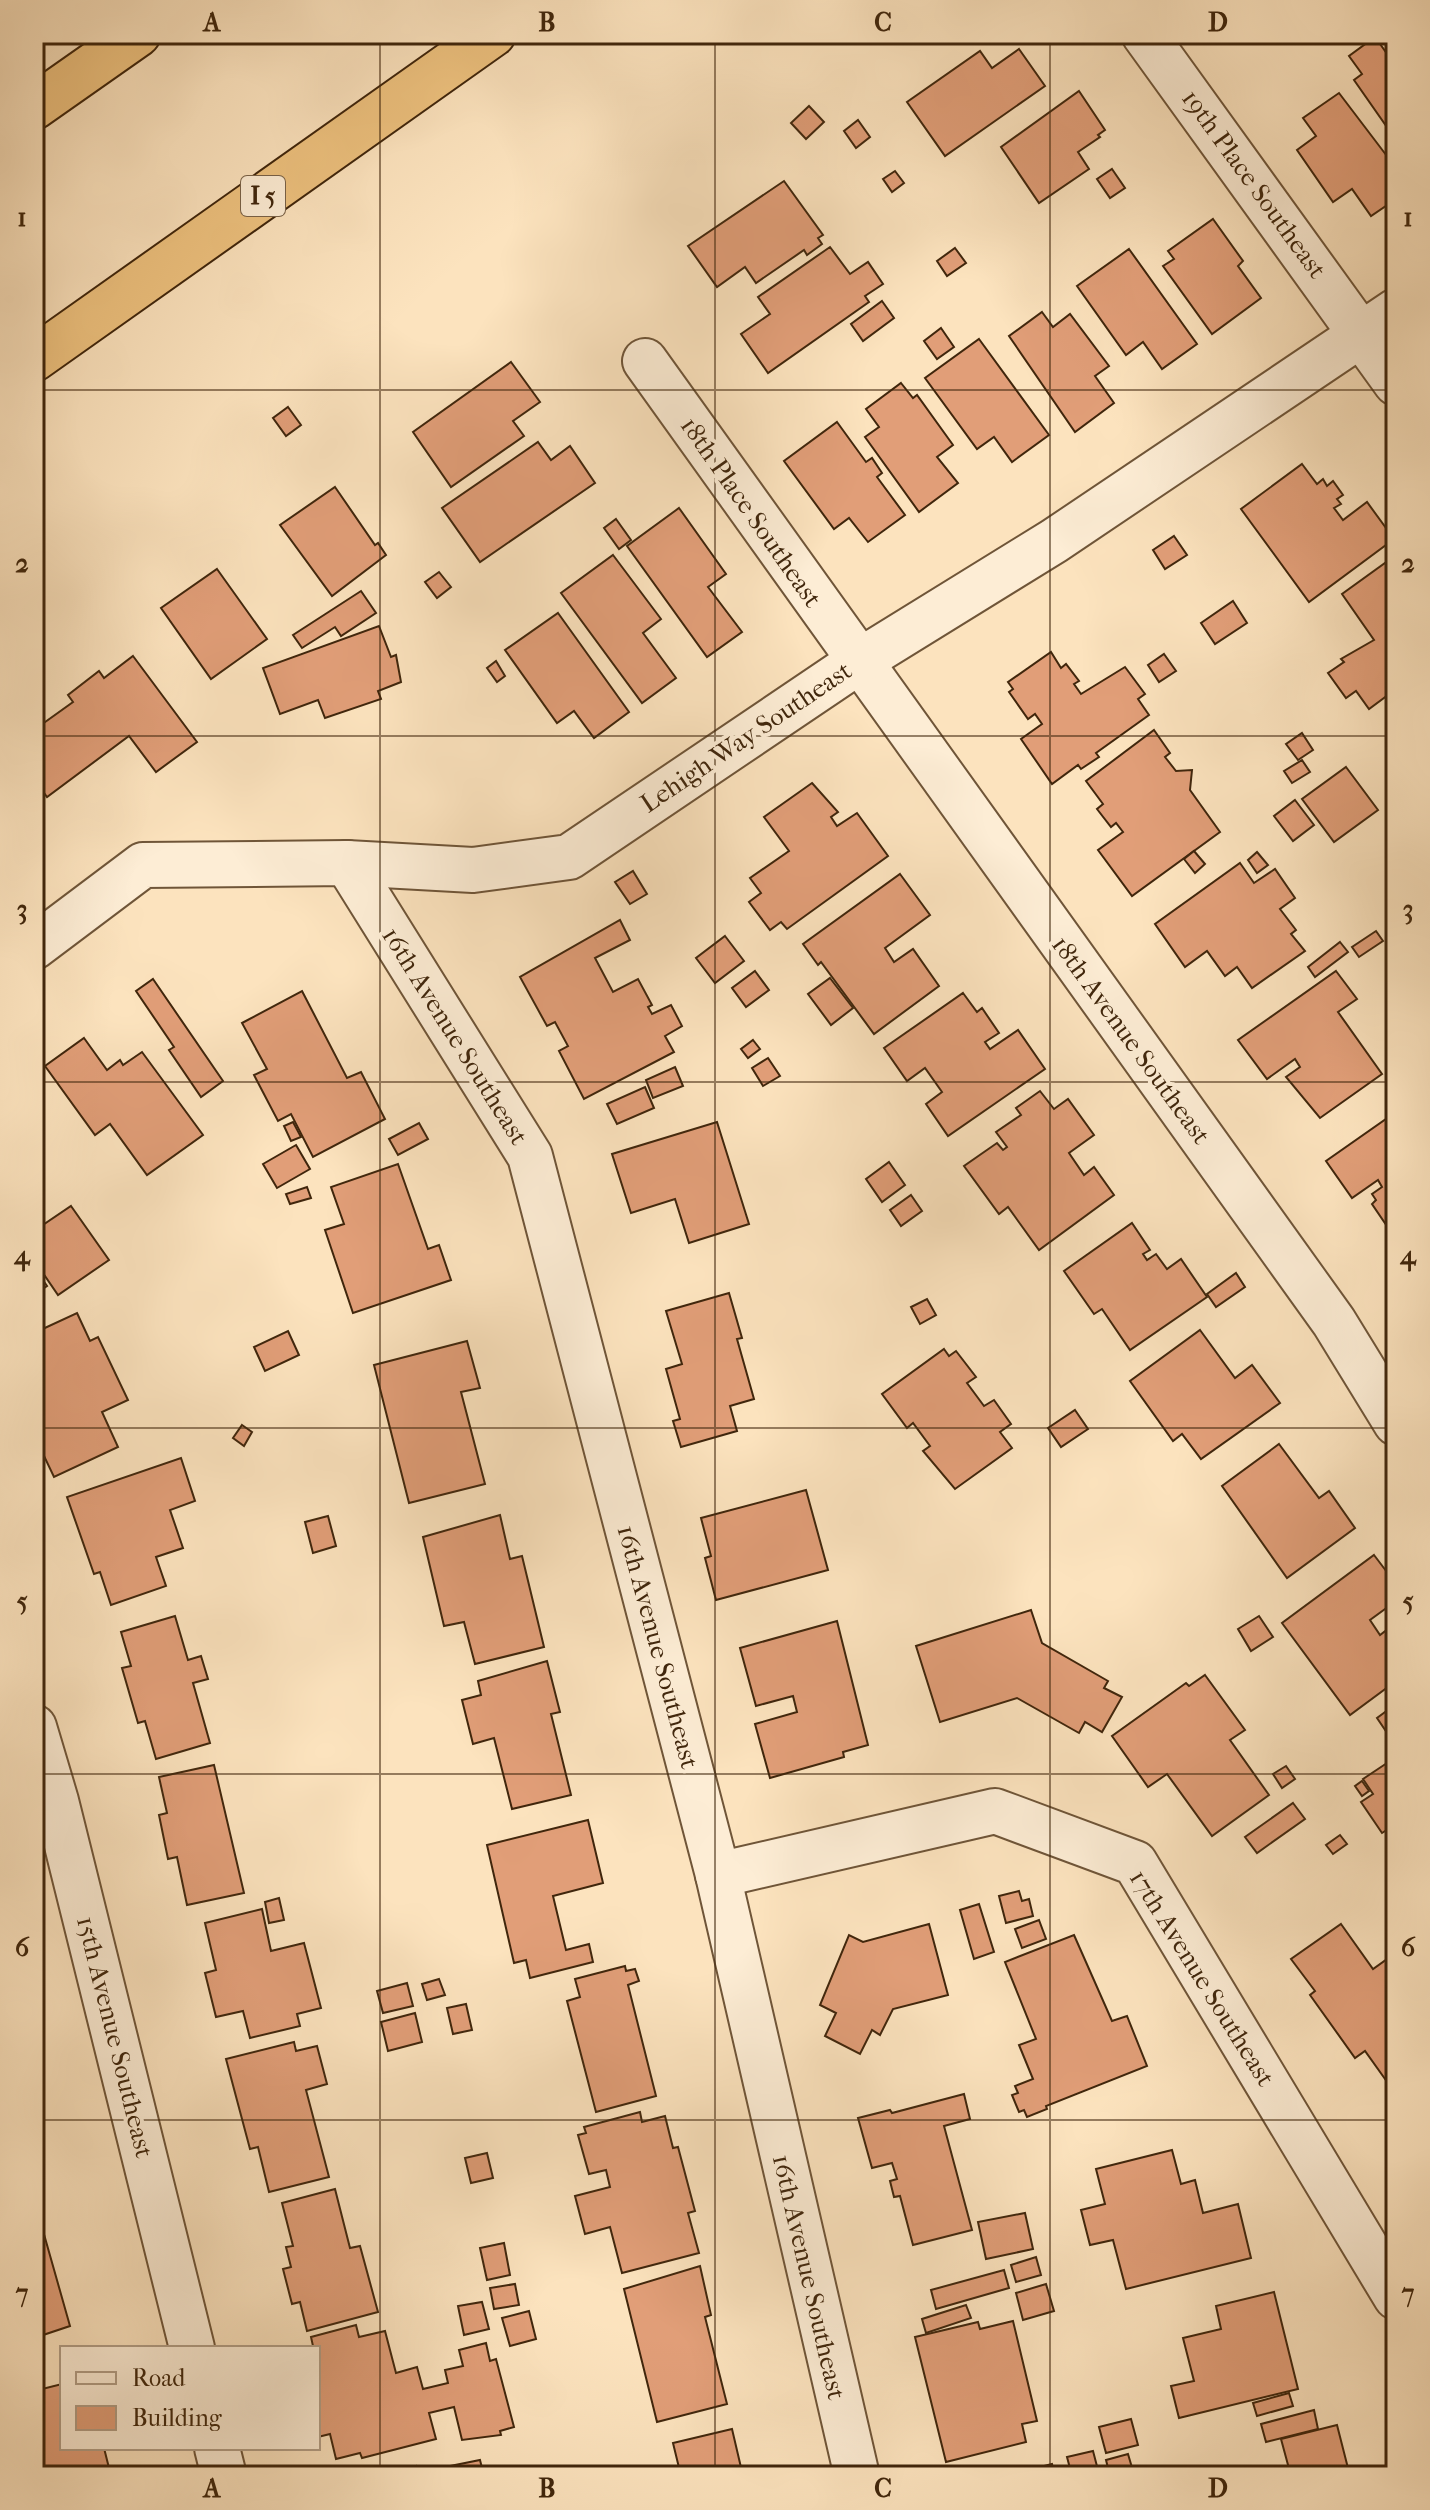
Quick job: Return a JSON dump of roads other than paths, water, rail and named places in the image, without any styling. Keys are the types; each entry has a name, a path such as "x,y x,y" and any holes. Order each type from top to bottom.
{"highway":[{"path":"34,107 138,34"},
{"name":"I 5","path":"34,359 493,34"}],"street":[{"name":"19th Place Southeast","path":"1144,34 1380,323 1396,383"},
{"name":"Lehigh Way Southeast","path":"34,947 143,865 347,863 473,870 569,857 858,662 1054,541 1380,323"},
{"name":"18th Place Southeast","path":"645,361 858,662"},
{"name":"18th Avenue Southeast","path":"858,662 1334,1322 1396,1423"},
{"name":"16th Avenue Southeast","path":"347,863 530,1156 718,1875 857,2476"},
{"name":"15th Avenue Southeast","path":"34,1727 45,1805 191,2346"},
{"name":"17th Avenue Southeast","path":"718,1875 995,1811 1135,1863 1396,2297"},
{"path":"218,2450 224,2476"}]}
